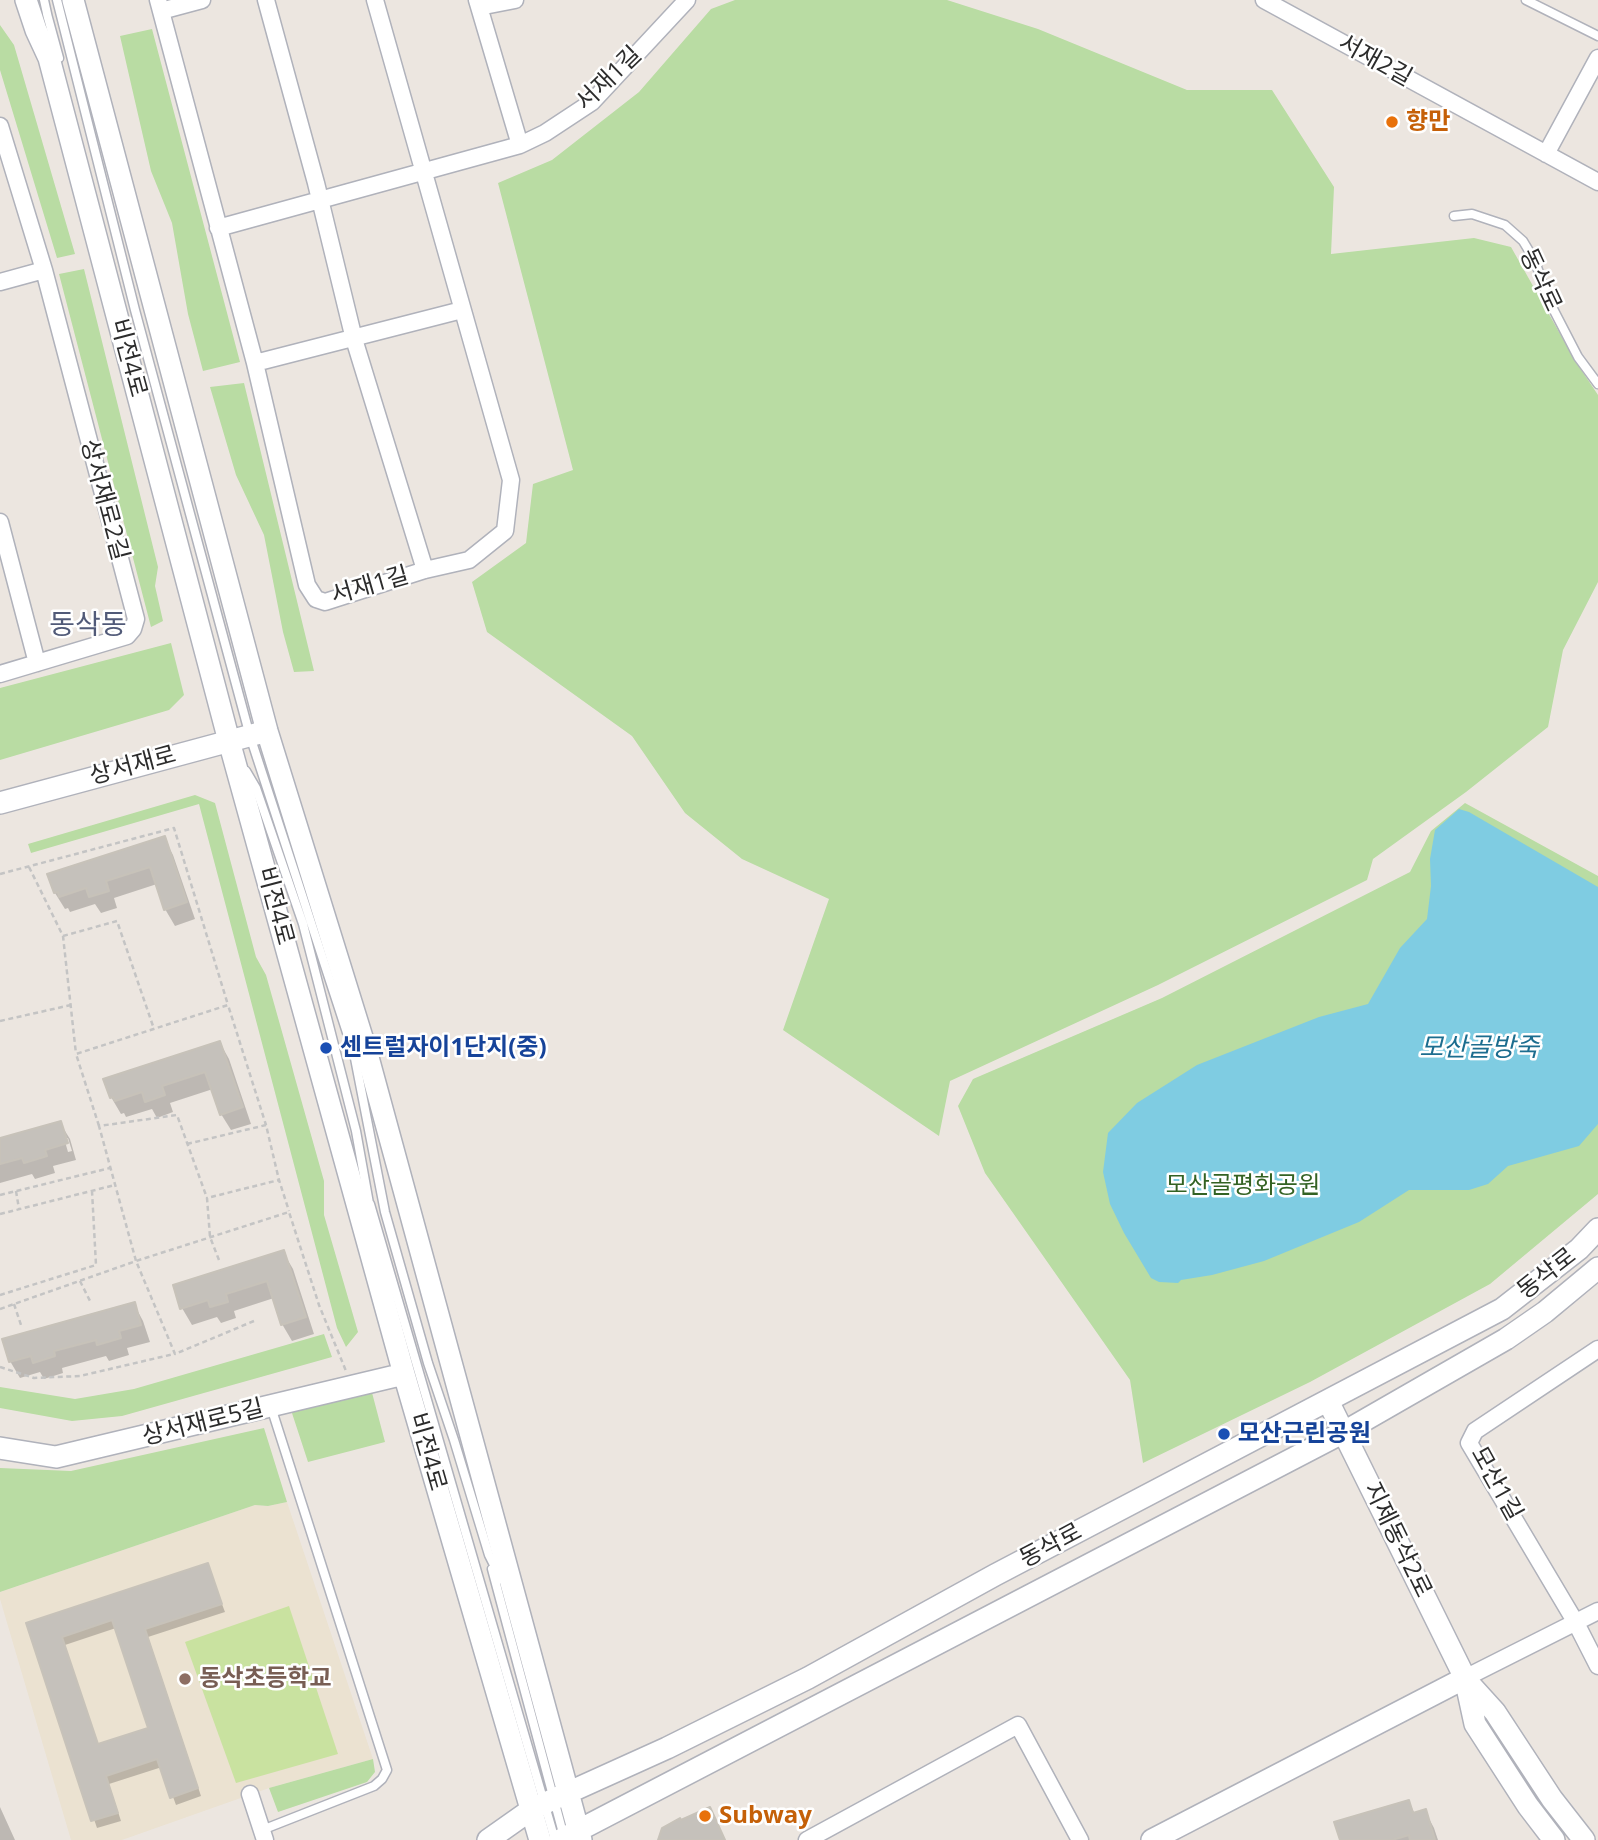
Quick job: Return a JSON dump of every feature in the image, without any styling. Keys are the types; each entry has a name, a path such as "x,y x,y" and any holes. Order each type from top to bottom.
{"main road":[{"name":"비전4로","path":"26,0 49,58 244,734 349,1000 366,1050 516,1606 550,1801"},
{"name":"비전4로","path":"73,0 244,734 375,1269 404,1374 550,1801"},
{"name":"상서재로","path":"0,803 244,734"},
{"name":"동삭로","path":"488,1840 550,1801 667,1748 808,1678 995,1575 1502,1309 1578,1249 1598,1229"},
{"name":"동삭로","path":"567,1838 1344,1432 1506,1339 1545,1312 1598,1268"},
{"name":"상서재로5길","path":"0,1448 56,1457 404,1374"},
{"name":"지제동삭2로","path":"1328,1402 1465,1678 1475,1724 1528,1806 1554,1840"},
{"path":"1152,1840 1465,1678"},
{"name":"지제동삭2로","path":"1465,1678 1495,1712 1552,1799 1584,1840"},
{"path":"550,1801 567,1838"},
{"path":"540,1840 550,1801"}],"street":[{"path":"160,5 202,0"},
{"name":"서재1길","path":"160,5 255,363 310,593 325,602 425,570 355,338 266,0"},
{"path":"375,0 511,480 505,531 469,560 425,570"},
{"path":"515,0 478,4 520,145"},
{"name":"서재1길","path":"218,228 520,145 545,133 592,102 687,0"},
{"name":"서재2길","path":"1264,0 1598,182"},
{"path":"1546,154 1598,58"},
{"name":"상서재로2길","path":"0,126 44,270 136,619 127,636 0,674"},
{"path":"0,282 44,270"},
{"path":"255,363 462,310"},
{"path":"0,522 37,663"},
{"name":"모산1길","path":"1598,1349 1475,1431 1469,1443 1576,1623 1598,1666"},
{"path":"1465,1678 1598,1611"},
{"path":"807,1840 1018,1725 1080,1840"},
{"path":"250,1794 263,1835"}],"lane":[{"path":"44,0 229,701"},
{"path":"57,0 244,734 352,1048 385,1212 428,1363 489,1555 550,1801"},
{"path":"1526,0 1598,37"},
{"path":"47,14 49,58"},
{"name":"동삭로","path":"1454,215 1472,214 1505,225 1523,241 1535,261 1548,299 1578,357 1598,384"},
{"path":"244,734 247,774 256,788 303,924 356,1131 370,1204 550,1801"},
{"path":"349,1000 352,1048"},
{"path":"370,1204 375,1269"},
{"path":"263,1835 374,1786 387,1770 271,1406"},
{"path":"489,1555 516,1606"}],"path":[{"path":"0,874 174,828 266,1125 289,1212 319,1305 352,1387"},
{"path":"29,867 62,936 76,1054 136,1261 175,1354"},
{"path":"62,936 117,921 153,1029"},
{"path":"0,1021 71,1006"},
{"path":"76,1054 228,1006"},
{"path":"99,1126 177,1115 207,1198 210,1237 219,1260"},
{"path":"187,1144 266,1125"},
{"path":"0,1195 110,1168"},
{"path":"207,1198 279,1180"},
{"path":"0,1214 115,1185"},
{"path":"16,1191 19,1209"},
{"path":"0,1296 96,1265 92,1191"},
{"path":"0,1309 136,1261 289,1212"},
{"path":"80,1280 90,1303"},
{"path":"14,1304 21,1325"},
{"path":"0,1367 34,1378 80,1376 175,1354 254,1321"}],"shaded area":[{"name":"동삭초등학교","path":"287,1502 373,1759 269,1788 122,1840 71,1840 0,1592 255,1505 268,1506"}],"green space":[{"path":"735,0 947,0 1038,29 1187,90 1272,90 1334,187 1331,254 1474,238 1511,247 1576,362 1598,395 1598,582 1563,650 1548,727 1466,792 1373,859 1367,880 1158,985 950,1081 939,1136 783,1030 829,899 742,859 685,813 632,736 487,632 472,582 526,543 533,484 573,470 498,183 552,160 639,92 711,9"},
{"path":"0,25 14,45 75,254 57,258 0,70"},
{"path":"152,29 240,362 203,371 188,314 172,223 151,171 120,36"},
{"path":"84,269 158,567 155,586 163,621 151,627 59,274"},
{"path":"244,383 314,671 294,672 283,632 264,535 236,475 210,387"},
{"path":"171,643 184,695 169,710 0,760 0,688"},
{"path":"195,795 215,803 256,957 266,975 324,1181 324,1215 358,1332 346,1347 337,1328 199,804 31,853 28,844"},
{"name":"모산골평화공원","path":"1465,803 1598,876 1598,1194 1490,1284 1310,1382 1143,1463 1130,1380 985,1173 958,1106 973,1079 1162,998 1410,872 1431,831"},
{"path":"324,1334 332,1357 122,1416 72,1421 0,1408 0,1387 75,1399 134,1389"},
{"path":"370,1385 385,1442 308,1462 290,1407"},
{"path":"264,1428 287,1502 268,1506 255,1505 0,1592 0,1468 71,1471"},
{"path":"289,1606 338,1754 236,1783 185,1642"},
{"path":"373,1759 375,1772 367,1782 278,1812 269,1788"}],"water":[{"name":"모산골방죽","path":"1459,809 1469,812 1598,887 1598,1124 1579,1146 1508,1166 1488,1184 1469,1190 1409,1190 1359,1222 1264,1261 1181,1280 1178,1283 1159,1282 1151,1278 1110,1204 1103,1172 1108,1133 1137,1103 1197,1065 1319,1017 1368,1004 1400,948 1427,919 1431,886 1430,859 1435,830"}],"building":[{"path":"165,836 187,902 164,910 150,867 106,881 109,891 89,897 86,888 59,897 58,892 54,893 47,874"},
{"path":"220,1041 243,1107 220,1115 205,1072 162,1086 165,1095 145,1102 142,1092 115,1101 113,1097 110,1098 103,1079"},
{"path":"61,1121 68,1143 45,1150 47,1156 24,1163 22,1158 0,1164 0,1138"},
{"path":"284,1250 306,1317 281,1325 267,1281 226,1294 228,1302 210,1307 208,1300 180,1309 173,1285"},
{"path":"135,1302 141,1325 119,1331 121,1338 97,1345 96,1340 54,1351 55,1356 33,1363 31,1356 9,1362 2,1339"},
{"path":"208,1563 222,1604 145,1629 198,1788 170,1798 157,1759 106,1776 118,1813 91,1821 26,1623","holes":["112,1620 148,1728 98,1744 62,1637"]},
{"path":"1409,1800 1413,1813 1426,1809 1435,1840 1410,1840 1409,1835 1392,1840 1340,1840 1334,1822"},
{"path":"710,1807 725,1840 658,1840 662,1828"}],"place":[{"name":"향만","path":"1392,122"},
{"name":"센트럴자이1단지(중)","path":"326,1048"},
{"name":"모산근린공원","path":"1224,1434"},
{"name":"동삭초등학교","path":"185,1679"},
{"name":"Subway","path":"705,1816"}],"district":[{"name":"동삭동","path":"88,626"}]}
